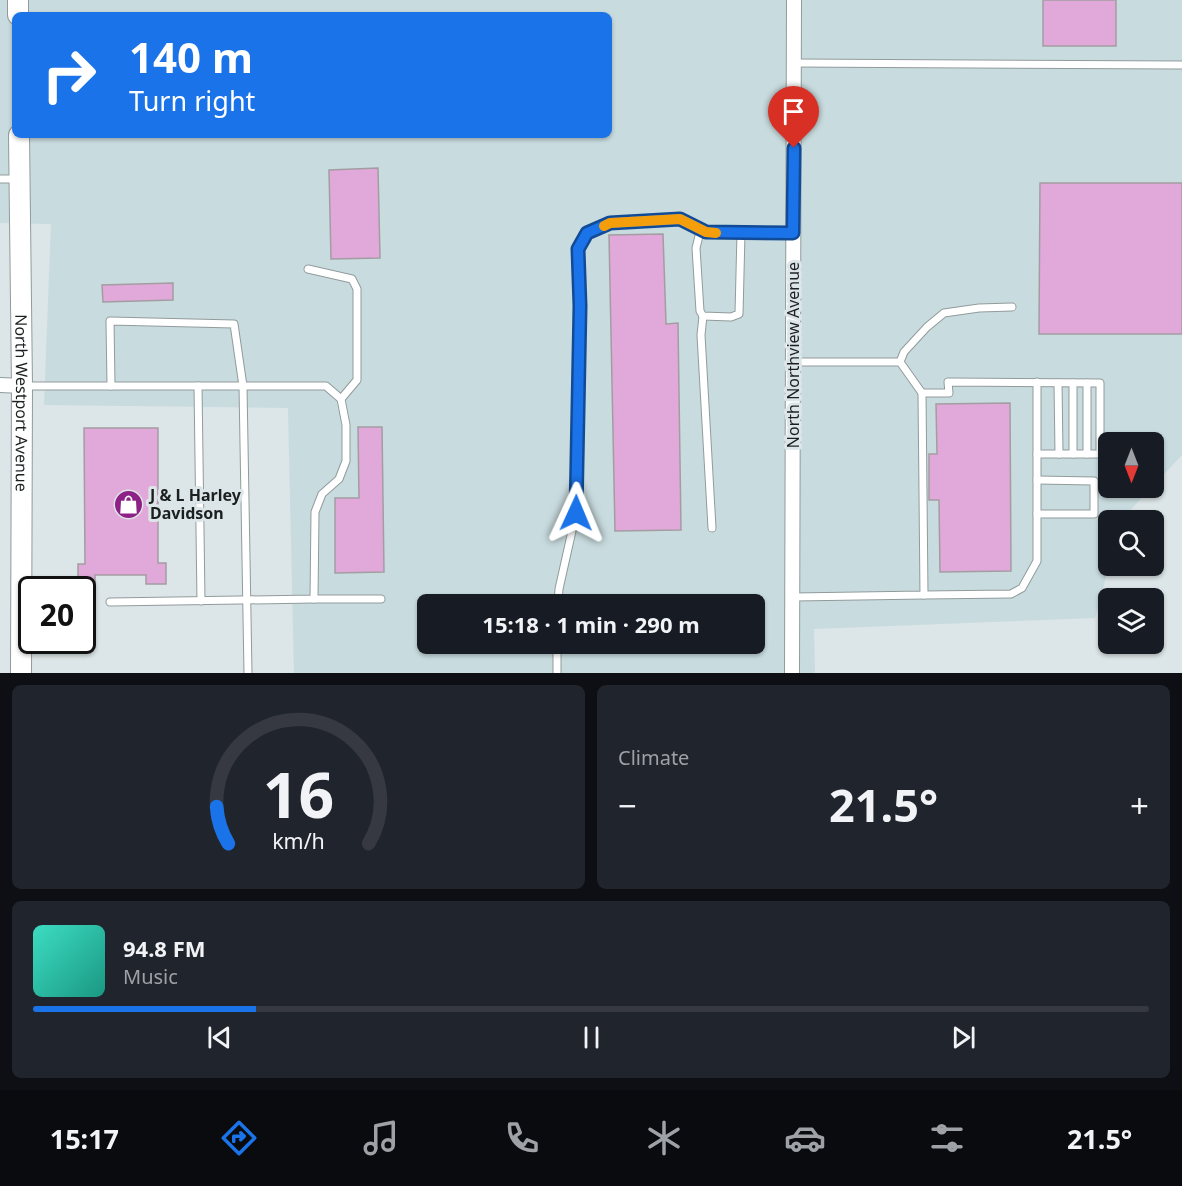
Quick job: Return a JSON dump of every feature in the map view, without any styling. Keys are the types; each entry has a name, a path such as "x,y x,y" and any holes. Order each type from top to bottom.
{"main road":[{"name":"North Westport Avenue","path":"19,138 10,179 22,386 21,673"}],"street":[{"name":"North Northview Avenue","path":"792,673 794,0"},
{"path":"0,385 22,386"}],"lane":[{"path":"794,63 1182,65"},
{"path":"560,594 576,513 580,306 578,249 587,233 610,223 680,219 706,232 793,233"},
{"path":"706,232 699,236 696,248 700,311 703,316 701,334 712,528"},
{"path":"703,316 731,317 739,314 741,233"},
{"path":"308,269 352,279 357,289 357,380 341,399"},
{"path":"900,362 904,352 927,327 944,313 980,308 1012,307"},
{"path":"111,386 110,321 234,324 243,386 248,673"},
{"path":"793,362 900,362"},
{"path":"900,362 922,393 924,595"},
{"path":"922,393 949,393 948,382 1100,382 1101,454 1037,454"},
{"path":"794,597 1011,594 1022,588 1037,561 1037,382"},
{"path":"1058,382 1059,454"},
{"path":"1073,382 1073,454"},
{"path":"1087,382 1087,454"},
{"path":"22,386 326,386 341,399 346,425 346,461 339,479 322,494 315,512 314,599"},
{"path":"198,386 201,601"},
{"path":"1037,480 1094,481 1094,514 1037,514"},
{"path":"110,602 381,599"},
{"path":"557,654 557,673"}],"shaded area":[{"path":"0,0 1182,0 1182,455 1164,474 1164,432 1098,432 1098,498 1142,498 1130,510 1098,510 1098,576 1106,576 1103,588 1098,588 1098,607 1095,618 814,629 815,673 294,673 288,408 44,405 51,224 0,223"}],"building":[{"path":"1043,0 1116,0 1116,46 1043,46"},
{"path":"378,168 380,258 331,259 329,170"},
{"path":"1040,183 1182,183 1182,334 1039,334"},
{"path":"663,234 666,324 678,323 681,530 615,531 609,235"},
{"path":"173,283 173,300 103,302 102,285"},
{"path":"1010,403 1011,571 940,572 939,500 929,500 929,454 937,454 936,404"},
{"path":"358,427 382,427 384,572 335,573 335,498 359,498"},
{"path":"84,428 158,428 158,563 166,563 166,584 146,584 146,575 78,576 78,564 85,564"}],"slow traffic":[{"path":"604,226 610,223 680,219 706,232 716,233"}],"place":[{"name":"J & L Harley Davidson","path":"129,504"}],"route":[{"path":"576,513 580,306 578,249 587,233 610,223 680,219 706,232 793,233 794,148"}]}
